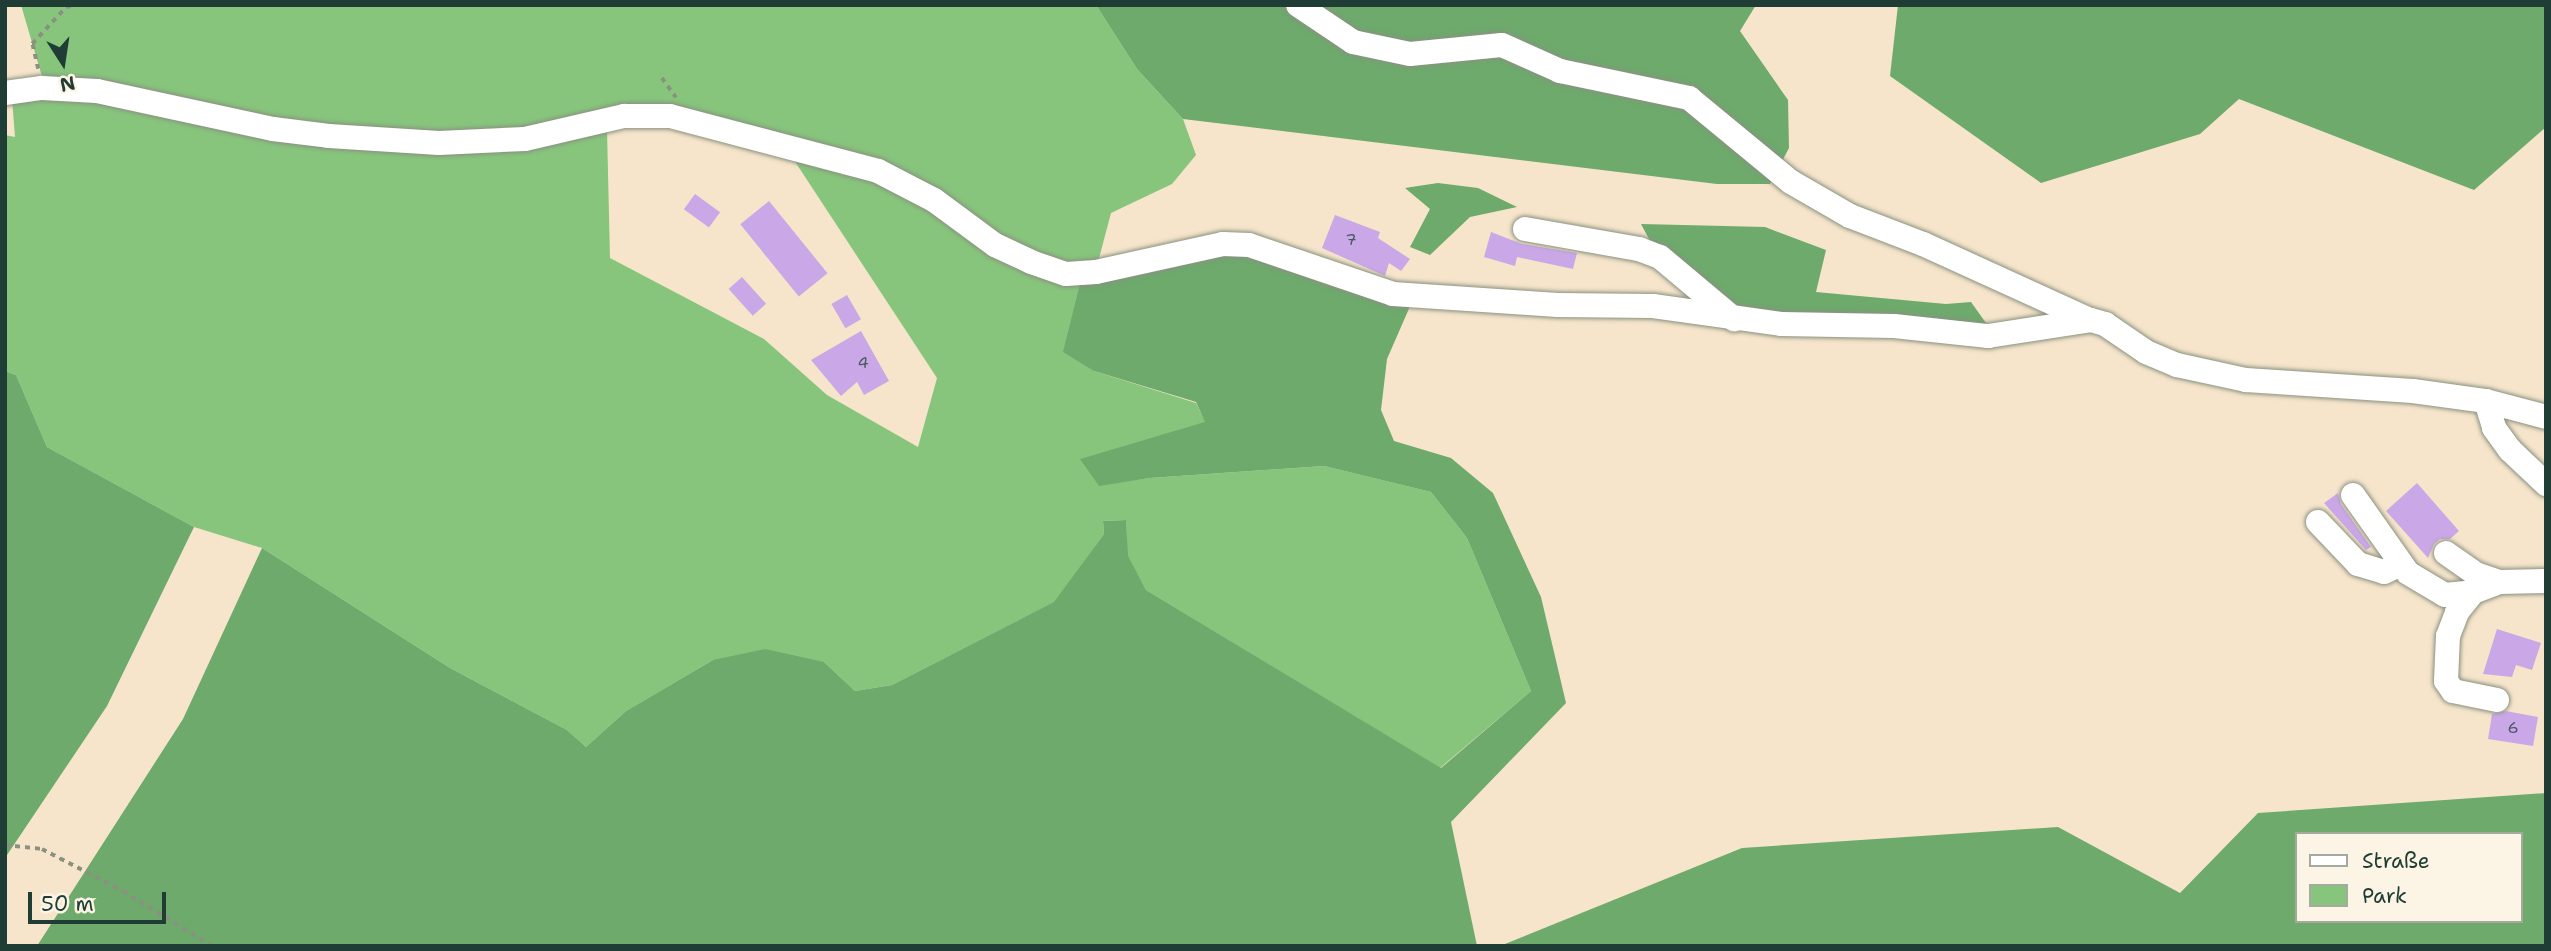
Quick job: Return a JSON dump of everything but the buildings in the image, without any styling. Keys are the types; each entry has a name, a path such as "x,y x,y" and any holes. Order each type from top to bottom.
{"street":[{"path":"1298,5 1353,42 1410,54 1502,45 1560,71 1689,98 1791,182 1850,216 1923,244 2105,324 2146,352 2177,365 2246,380 2413,391 2486,401 2546,417"},
{"path":"5,93 42,88 97,91 284,130 439,143 525,139 624,116 670,116 878,171 934,200 995,245 1031,262 1066,274 1096,272 1195,247 1249,245 1393,294 1558,305 1653,306 1782,324 1894,326 1988,336 2091,320"},
{"path":"1525,229 1639,249 1660,257 1734,319"},
{"path":"2486,401 2494,428 2546,484"},
{"path":"2353,495 2408,573 2445,594 2473,592 2499,582 2546,581"},
{"path":"2318,522 2358,564 2384,572 2401,564"},
{"path":"2446,553 2476,574 2499,582"},
{"path":"2473,592 2457,612 2448,636 2446,681 2453,691 2497,700"}],"path":[{"path":"42,88 32,44 66,7 75,5"},
{"path":"5,845 42,849 123,891 212,946"}],"green space":[{"path":"21,5 1096,5 1137,69 1183,119 1196,155 1172,184 1111,213 1097,266 1055,266 960,212 686,114 557,128 368,135 43,80"},
{"path":"1096,5 1756,5 1740,31 1788,100 1789,148 1770,184 1717,184 1183,119 1137,69"},
{"path":"1898,5 2546,5 2546,127 2474,190 2239,99 2200,134 2041,183 1890,76"},
{"path":"51,95 319,143 607,129 610,258 764,339 827,395 918,447 937,378 790,154 886,181 1081,280 1094,371 1196,403 1206,423 1081,459 1099,485 1150,478 1324,466 1431,492 1467,538 1531,691 1440,768 1146,590 1127,556 1126,520 1103,521 1104,534 1055,602 892,685 855,691 824,662 713,660 626,711 586,747 567,730 450,668 262,548 194,527 47,447 16,375 5,371 5,135 15,137 12,99"},
{"path":"1438,183 1478,188 1517,207 1470,217 1430,255 1410,247 1430,209 1405,188"},
{"path":"1641,224 1765,227 1826,250 1816,292 1946,304 1971,302 1991,330 1739,310 1650,241"},
{"path":"1234,250 1411,304 1387,359 1381,410 1394,441 1451,458 1493,493 1541,597 1566,703 1451,822 1477,946 37,946 183,719 262,548 450,668 567,730 586,747 626,711 713,660 765,649 824,662 855,691 892,685 1054,602 1104,534 1103,521 1126,520 1128,556 1146,590 1441,768 1531,691 1467,538 1431,492 1324,466 1150,478 1099,486 1080,459 1205,422 1196,402 1094,371 1063,352 1081,280"},
{"path":"5,371 16,375 47,447 194,527 107,706 5,858"},
{"path":"2546,793 2546,946 1500,946 1742,848 2058,827 2180,893 2258,813"}]}
